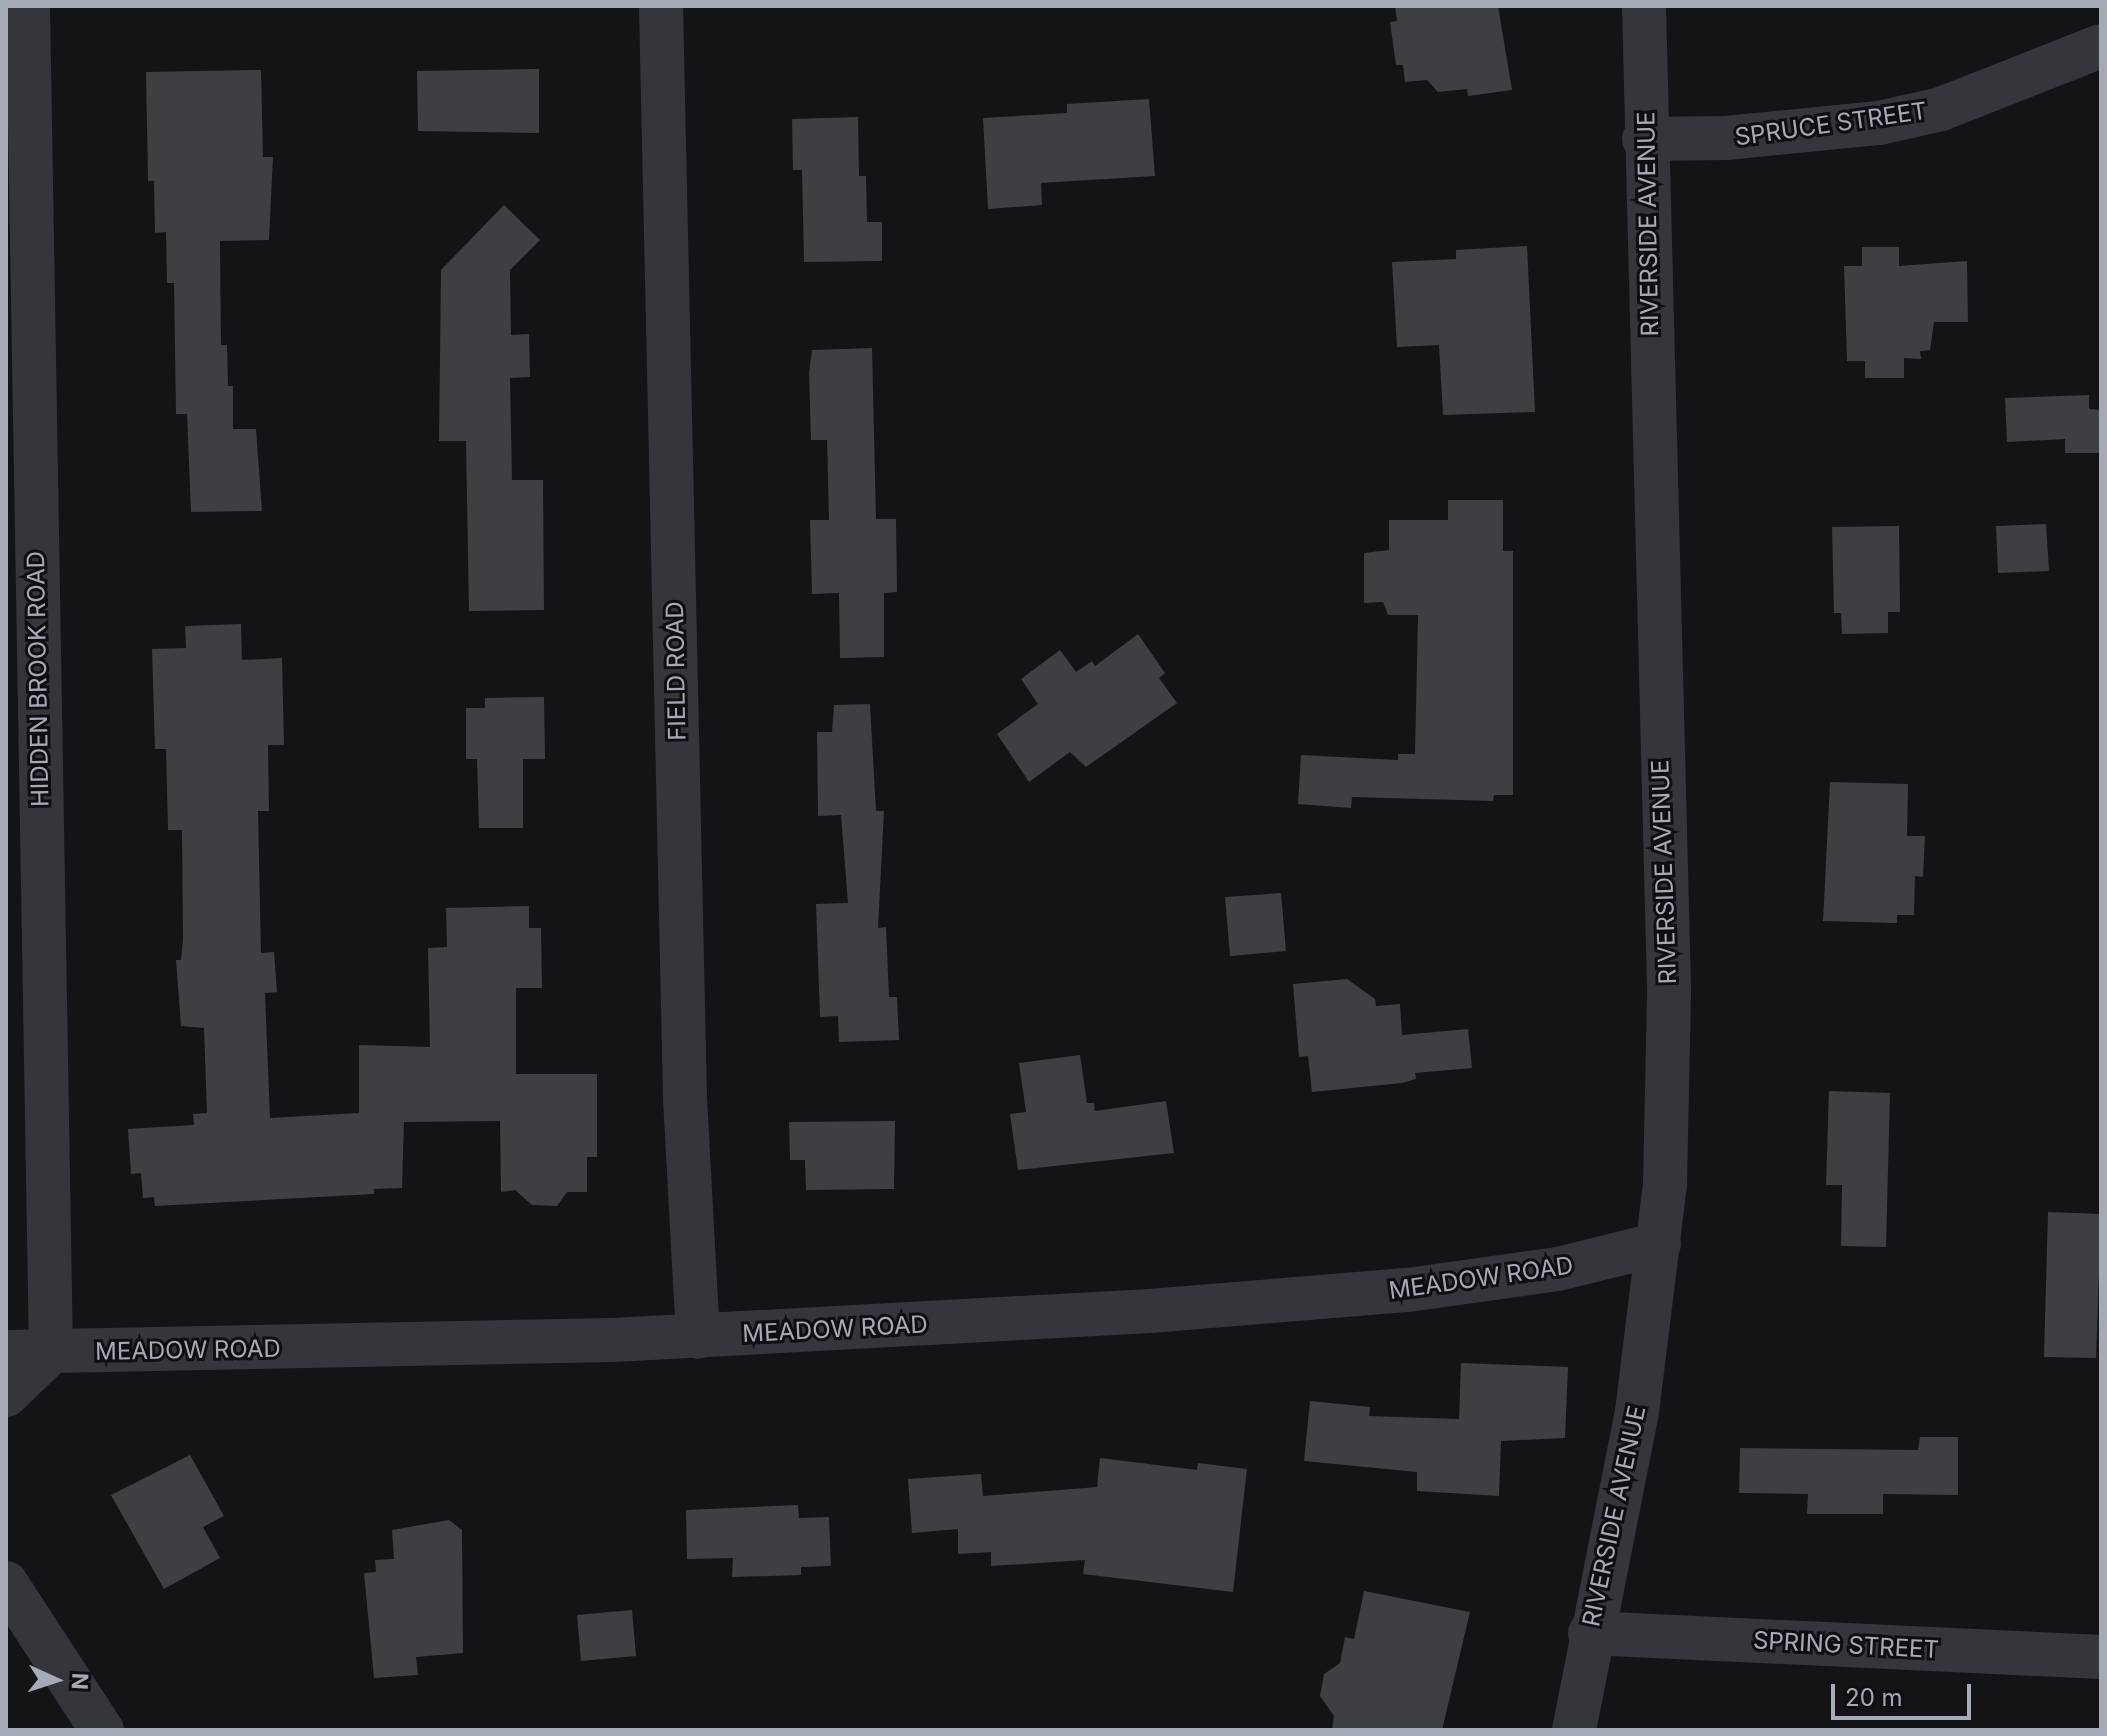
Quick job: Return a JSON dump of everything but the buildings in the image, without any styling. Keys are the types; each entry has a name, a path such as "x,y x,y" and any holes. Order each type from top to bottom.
{"street":[{"name":"HIDDEN BROOK ROAD","path":"28,6 51,1352"},
{"name":"FIELD ROAD","path":"661,6 685,1098 698,1337"},
{"name":"RIVERSIDE AVENUE","path":"1574,1730 1590,1633 1637,1412 1666,1170 1669,987 1644,139 1644,6"},
{"name":"SPRUCE STREET","path":"1644,139 1726,138 1879,123 1941,109 2101,46"},
{"name":"MEADOW ROAD","path":"6,1352 393,1348 698,1337 1408,1290 1558,1269 1659,1244"},
{"path":"6,1395 51,1352"},
{"path":"6,1583 102,1730"},
{"name":"SPRING STREET","path":"1590,1633 2101,1657"}]}
